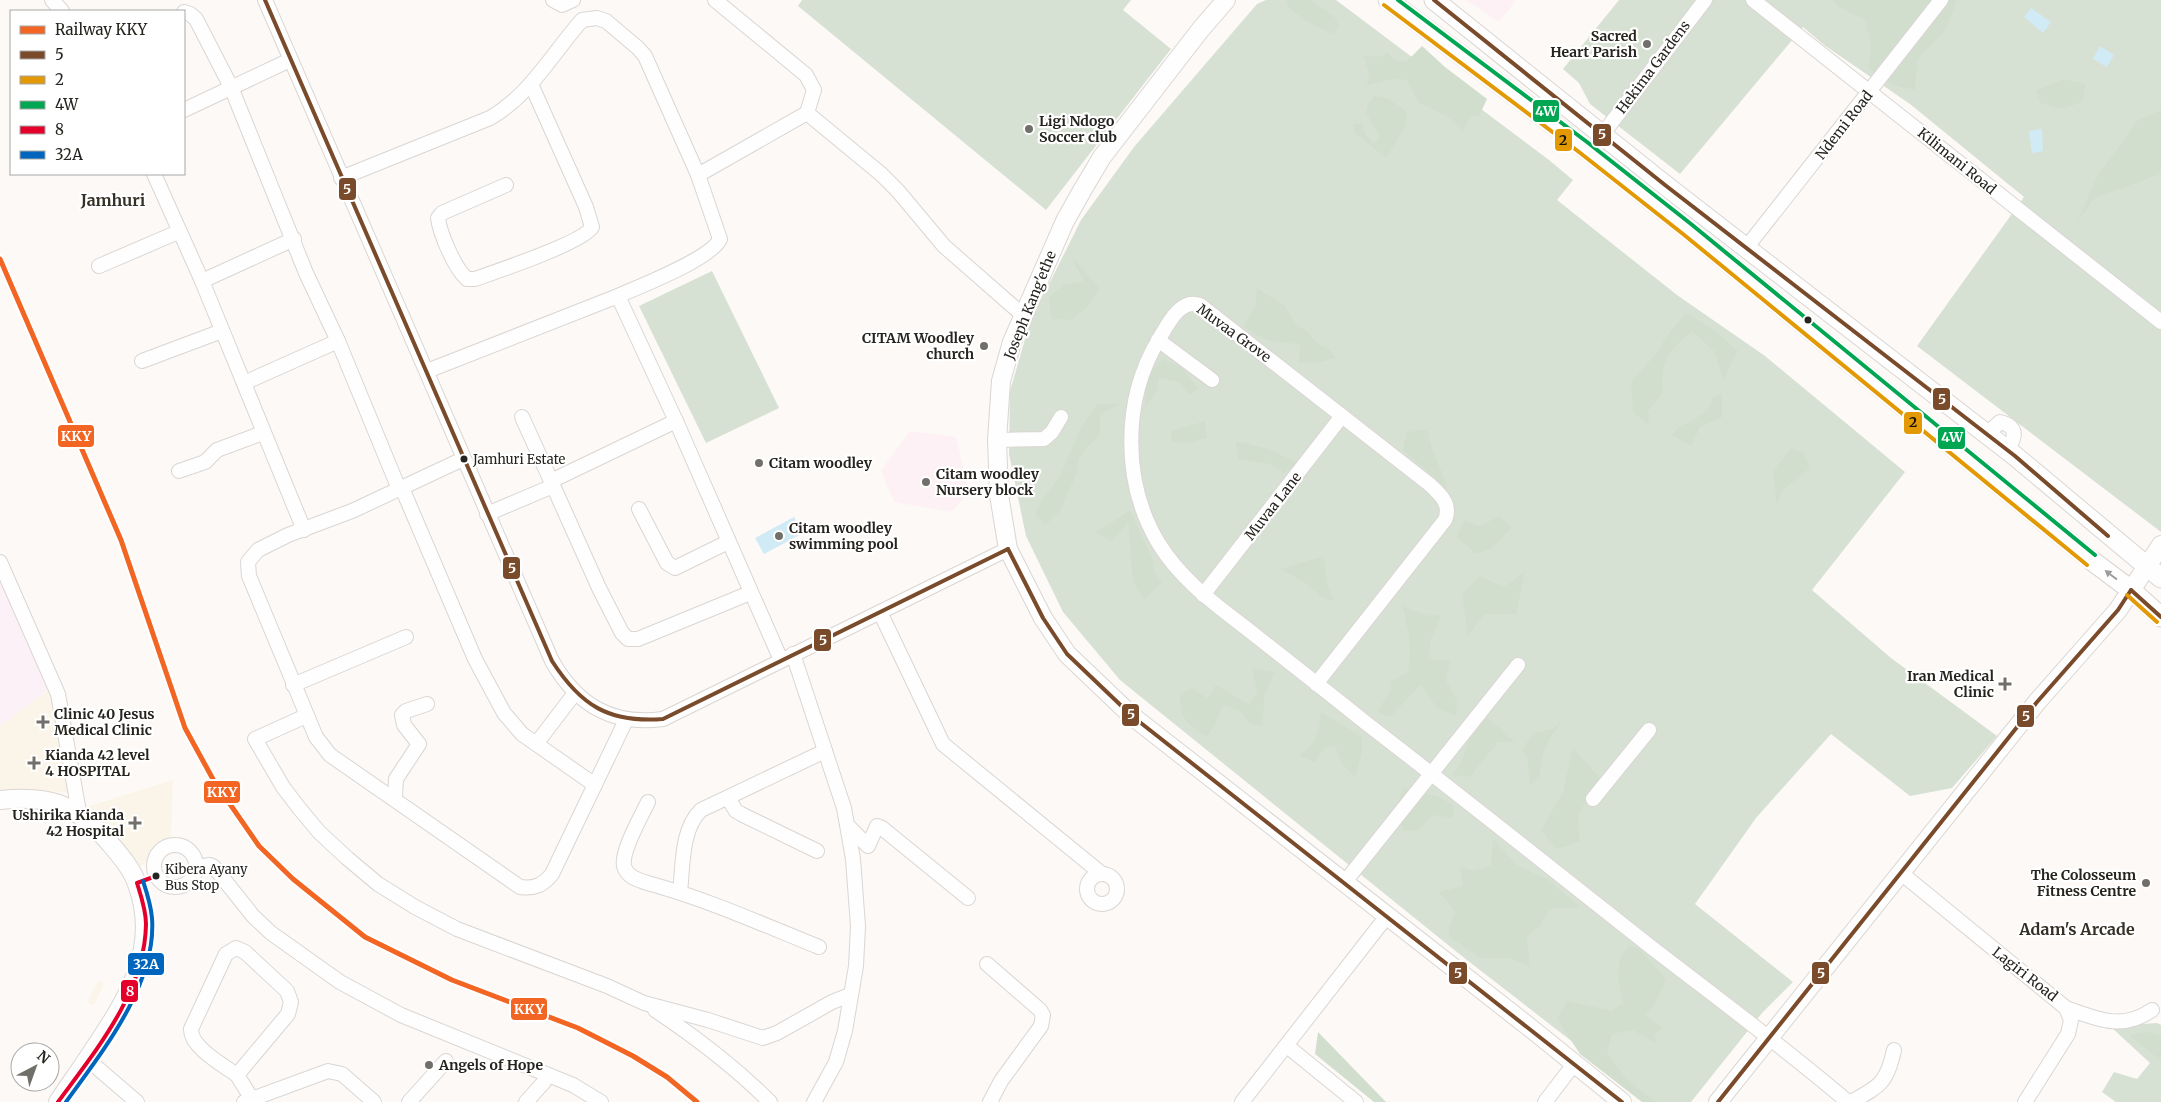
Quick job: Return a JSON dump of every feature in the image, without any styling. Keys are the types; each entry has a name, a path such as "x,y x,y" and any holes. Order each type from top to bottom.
{"main road":[{"path":"1388,0 1688,229 2091,560 2131,590 2161,617"},
{"path":"1434,0 1602,135 1987,434 2154,573"}],"street":[{"path":"52,0 61,10"},
{"path":"265,0 552,661 560,675 576,694 599,711 626,720 642,722 662,719 1008,549"},
{"path":"553,0 562,5 573,0"},
{"path":"698,175 807,113 814,90 806,74 715,0"},
{"name":"Joseph Kang'ethe","path":"1226,0 1201,29 1102,157 1065,221 1009,348 998,404 996,440 1000,495 1008,549 1043,618 1067,654 1132,716 1619,1101"},
{"name":"Hekima Gardens","path":"1602,135 1705,0"},
{"name":"Kilimani Road","path":"1753,0 2161,322"},
{"name":"Ndemi Road","path":"1746,248 1941,0"},
{"path":"185,12 196,19 231,87 294,239 306,273 338,341 479,667 504,713 522,734 595,785"},
{"path":"341,178 490,118 506,108 531,84 582,20 597,18 606,21 645,56 698,175 720,239 717,244 712,250 666,275 618,296 427,371"},
{"path":"185,110 290,60"},
{"path":"506,185 442,213 438,218 439,226 459,270 467,279 475,280 543,253 585,234 592,227 586,207 531,84"},
{"path":"807,113 881,174 898,191 944,246 1024,316"},
{"path":"154,175 178,232 202,281 304,530"},
{"path":"99,266 178,232"},
{"path":"202,281 294,239"},
{"path":"618,296 676,421 750,593 787,657 825,751 839,790 848,826 853,859 858,926 856,966 844,1031 836,1062 814,1102"},
{"name":"Muvaa Grove","path":"1191,303 1200,305 1342,416 1440,493 1446,503 1447,516 1316,684 1204,595 1173,563 1151,529 1140,499 1131,450 1135,395 1158,340 1180,309 1191,303"},
{"path":"142,362 222,331"},
{"path":"1158,340 1212,380"},
{"path":"244,383 338,341"},
{"name":"Muvaa Lane","path":"1204,595 1342,416"},
{"path":"522,417 599,588 622,633 628,639 638,639 750,593"},
{"path":"996,440 1044,439 1052,432 1061,417"},
{"path":"487,514 676,421"},
{"path":"180,471 205,462 217,450 263,433"},
{"path":"464,459 401,489 288,535 258,550 248,562 247,569 316,737 330,755 395,798 520,887 529,888 539,887 552,874 626,720"},
{"path":"639,509 667,563 671,567 675,568 728,542"},
{"path":"1718,1102 2038,702 2118,610 2131,590 2154,573 2161,545"},
{"path":"0,562 58,694 79,812"},
{"path":"880,612 943,744 1102,874"},
{"path":"293,684 406,637"},
{"path":"1344,883 1433,774 1518,665"},
{"path":"1316,684 1770,1037 1850,1102 1879,1086 1890,1070 1894,1050"},
{"path":"536,744 576,694"},
{"path":"395,798 396,779 419,744 404,725 402,715 406,711 427,704"},
{"path":"306,716 254,739 283,787 319,832 378,884 415,907 458,929 607,986 644,1003 708,1020 763,1038 777,1033 832,1002 850,995"},
{"path":"1593,799 1649,730"},
{"path":"680,892 685,848 691,823 701,810 825,751"},
{"path":"728,798 736,811 741,814 817,851"},
{"path":"0,800 43,799 65,804 79,812 109,842 137,883 146,916 142,958 120,1011 58,1102"},
{"path":"648,802 626,852 624,867 635,879 680,892 819,947"},
{"path":"848,826 868,846 877,826 882,828 968,898"},
{"path":"176,844 187,848 194,856 197,867 194,878 185,886 174,888 164,884 156,876 153,865 157,854 165,847 176,844"},
{"path":"197,867 210,865 214,868 253,916 271,934 332,977 368,999 401,1015 573,1085 601,1102"},
{"name":"Lagiri Road","path":"1901,873 2066,1008 2071,1020 2068,1034 2025,1102"},
{"path":"137,883 156,876"},
{"path":"1242,1102 1387,916"},
{"path":"237,1075 288,1014 290,1002 286,991 244,952 236,948 226,954 191,1029 190,1034 194,1042 237,1075 248,1100 328,1071 342,1074 374,1102"},
{"path":"988,964 1040,1010 1043,1015 1041,1026 1001,1082 990,1102"},
{"path":"644,1003 716,1053 743,1075 770,1102"},
{"path":"2066,1008 2108,1021 2126,1022 2140,1018 2152,1010"},
{"path":"1287,1046 1356,1102"},
{"path":"87,1059 137,1102"},
{"path":"409,1102 446,1061"},
{"path":"1545,1102 1574,1064"},
{"path":"526,1102 544,1082"}],"shaded area":[{"path":"1466,0 1516,0 1499,22"},
{"name":"Citam woodley Nursery block","path":"910,431 956,437 969,492 951,512 894,502 881,471"},
{"path":"0,574 50,687 0,736"},
{"name":"Kianda 42 level 4 HOSPITAL","path":"52,688 72,793 22,789 0,790 0,726"},
{"name":"Ushirika Kianda 42 Hospital","path":"173,780 171,839 138,869 87,807"},
{"path":"98,981 104,984 94,1005 87,1002"}],"green space":[{"name":"Ligi Ndogo Soccer club","path":"802,0 1131,0 1123,10 1171,49 1046,210 798,6"},
{"path":"1266,0 1336,0 1549,160 1573,180 1557,200 1677,295 1765,356 1905,472 1812,590 1891,658 1997,736 1952,788 1910,796 1831,734 1756,818 1695,904 1793,982 1762,1013 1691,1102 1650,1102 1458,953 1120,680 1063,612 1026,536 1009,454 1010,391 1030,322 1081,220 1134,147 1257,4"},
{"path":"1286,0 1310,0 1335,17 1339,27 1331,34 1305,20 1288,7"},
{"path":"1619,0 2161,0 2161,532 1917,346 2024,197 1910,104 1824,45 1803,27 1680,174 1590,104 1579,83 1563,69"},
{"path":"1833,0 1956,0 1956,3 1946,29 1918,59 1915,90 1896,86 1869,69 1871,45 1865,20 1837,6"},
{"path":"1422,46 1445,67 1487,99 1479,116 1471,116 1463,130 1448,117 1418,102 1407,80 1393,79 1367,85 1369,73 1363,55 1379,57 1388,53 1395,60 1407,61"},
{"path":"2064,79 2086,84 2082,102 2062,109 2040,103 2036,90"},
{"path":"1374,96 1389,99 1407,112 1405,127 1386,158 1354,132 1353,125 1362,122 1365,134 1374,144 1380,137 1366,113 1368,104"},
{"path":"2161,110 2161,174 2095,198 2077,222 2098,175 2138,120"},
{"path":"1072,258 1100,288 1087,307 1071,320 1051,319 1049,297 1065,284 1084,282"},
{"path":"712,271 779,408 706,443 639,306"},
{"path":"1257,288 1285,306 1295,323 1308,332 1318,344 1330,350 1336,358 1320,362 1299,363 1300,346 1267,340 1243,326 1255,307"},
{"path":"1686,313 1714,330 1738,351 1723,380 1714,351 1692,331 1677,345 1668,357 1663,372 1663,392 1648,411 1649,425 1633,412 1631,382 1656,354 1666,337"},
{"path":"1163,359 1183,368 1198,389 1190,395 1179,382 1159,378 1156,392 1146,406 1145,392 1147,380"},
{"path":"1722,393 1722,417 1700,427 1691,446 1672,435 1680,426 1694,420 1709,408 1713,397"},
{"path":"1097,404 1121,404 1100,414 1100,435 1086,448 1079,458 1076,475 1060,511 1045,525 1035,515 1043,498 1060,476 1081,427"},
{"path":"1205,421 1207,438 1186,443 1171,441 1172,431"},
{"path":"1427,429 1448,490 1403,450 1407,432"},
{"path":"1236,442 1268,449 1297,463 1284,473 1270,464 1238,459"},
{"path":"1791,448 1804,453 1810,468 1783,490 1777,505 1773,471"},
{"path":"1130,510 1152,558 1155,573 1162,582 1145,600 1133,582 1128,523 1111,541 1094,532"},
{"path":"1500,516 1511,528 1492,548 1476,554 1457,537 1464,520 1479,526"},
{"path":"1324,556 1327,583 1334,601 1323,598 1304,582 1280,569"},
{"path":"1525,572 1516,614 1485,614 1468,636 1462,594 1480,576 1504,587"},
{"path":"1402,606 1429,616 1442,614 1431,639 1428,659 1450,661 1446,680 1457,701 1456,716 1436,707 1421,684 1390,717 1377,712 1391,690 1390,682 1408,672 1409,639"},
{"path":"1252,668 1275,672 1265,694 1262,726 1250,724 1239,710 1223,705 1214,727 1207,737 1189,724 1181,710 1180,694 1192,688 1207,698 1216,685 1249,704 1257,692"},
{"path":"1321,712 1362,737 1362,752 1355,778 1341,762 1335,746 1324,748 1315,762 1299,756 1314,742"},
{"path":"1487,717 1515,742 1498,742 1470,777 1452,775 1461,762 1469,740"},
{"path":"1563,721 1553,734 1543,753 1540,777 1530,785 1527,758 1522,750 1533,733 1552,729"},
{"path":"1573,748 1600,778 1578,815 1580,842 1557,849 1541,830 1563,792"},
{"path":"1404,788 1439,797 1454,805 1453,818 1433,815 1419,830 1403,831 1395,808"},
{"path":"1493,839 1518,866 1549,880 1580,907 1550,909 1540,926 1527,936 1530,967 1509,958 1481,958 1449,937 1449,927 1455,912 1439,892 1463,886 1460,866 1474,871 1491,865"},
{"path":"1629,945 1641,950 1666,980 1655,1004 1645,1015 1662,1028 1654,1035 1657,1044 1633,1030 1612,1034 1607,1052 1629,1080 1657,1102 1642,1102 1580,1054 1557,1019 1567,1001 1612,1011 1623,1003 1618,980 1620,958"},
{"path":"2157,1023 2161,1025 2161,1102 2116,1102 2102,1092 2114,1072 2137,1079 2150,1063 2110,1026"},
{"path":"1318,1032 1386,1102 1374,1102 1315,1054"},
{"path":"2148,1032 2161,1036 2161,1061 2129,1035"}],"water":[{"path":"2031,8 2051,22 2043,33 2024,17"},
{"path":"2100,46 2114,55 2107,67 2093,59"},
{"path":"2042,129 2043,151 2032,153 2029,131"},
{"name":"Citam woodley swimming pool","path":"794,517 803,533 764,554 755,538"}],"rail line":[{"name":"KKY","path":"0,259 121,540 185,728 214,781 259,846 293,879 365,937 452,980 578,1028 633,1056 667,1077 697,1102"}],"transit line":[{"name":"5","path":"265,0 552,661 574,690 586,700 598,708 627,718 644,720 663,719 1008,549"},
{"name":"4W","path":"1398,0 1587,142 1691,224 2095,555"},
{"name":"5","path":"1434,0 1665,185 2015,456 2108,536"},
{"name":"2","path":"1384,5 1579,152 1683,234 2087,565"},
{"name":"5","path":"1008,549 1043,618 1067,654 1132,716 1622,1102"},
{"name":"5","path":"2131,590 2161,617"},
{"name":"5","path":"1718,1102 2037,702 2118,610 2131,590"},
{"name":"2","path":"2127,595 2157,622"},
{"name":"8","path":"58,1102 102,1041 128,996 137,973 143,949 146,924 137,883 156,876"},
{"name":"32A","path":"66,1102 124,1016 146,968 151,943 152,918 143,881"}],"place":[{"name":"Sacred Heart Parish","path":"1647,44"},
{"name":"Ligi Ndogo Soccer club","path":"1029,129"},
{"name":"CITAM Woodley church","path":"984,346"},
{"name":"Jamhuri Estate","path":"464,459"},
{"name":"Citam woodley","path":"759,463"},
{"name":"Citam woodley Nursery block","path":"926,482"},
{"name":"Citam woodley swimming pool","path":"779,536"},
{"name":"Iran Medical Clinic","path":"2005,684"},
{"name":"Clinic 40 Jesus Medical Clinic","path":"43,722"},
{"name":"Kianda 42 level 4 HOSPITAL","path":"34,763"},
{"name":"Ushirika Kianda 42 Hospital","path":"135,823"},
{"name":"Kibera Ayany Bus Stop","path":"156,876"},
{"name":"The Colosseum Fitness Centre","path":"2146,883"},
{"name":"Angels of Hope","path":"429,1065"}],"district":[{"name":"Jamhuri","path":"113,200"},
{"name":"Adam's Arcade","path":"2077,929"}]}
